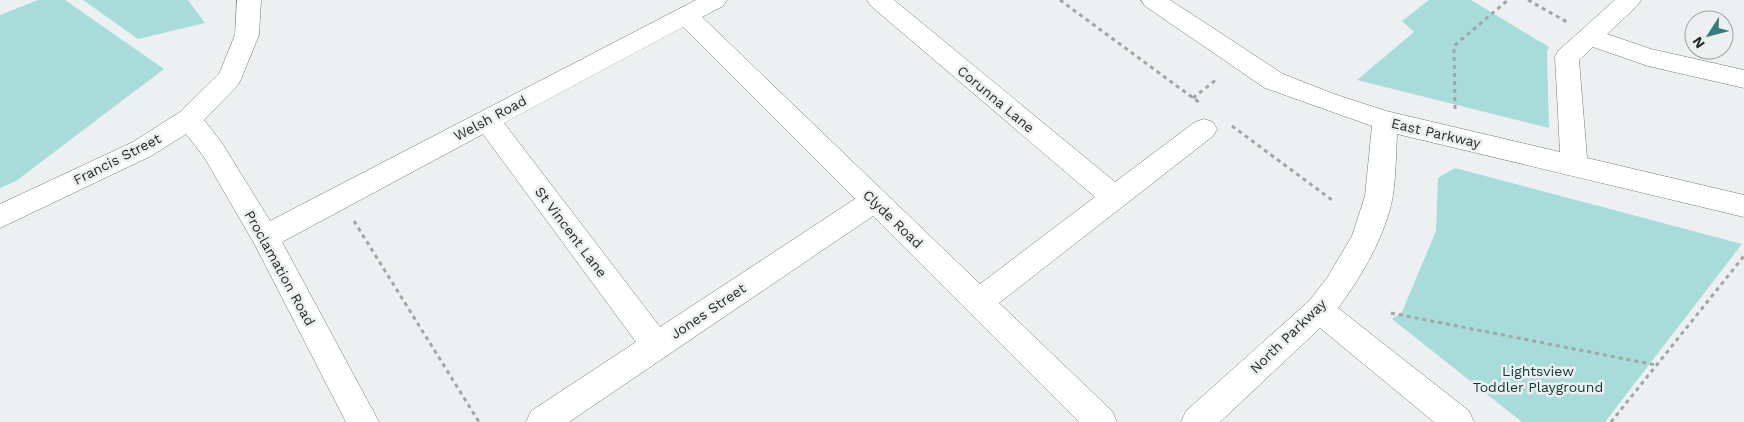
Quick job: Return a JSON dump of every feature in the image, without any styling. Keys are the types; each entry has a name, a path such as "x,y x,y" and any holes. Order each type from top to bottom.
{"street":[{"name":"Francis Street","path":"0,217 142,149 189,119 228,79 247,35 250,0"},
{"name":"Welsh Road","path":"265,237 715,0"},
{"name":"Corunna Lane","path":"879,0 1114,197"},
{"name":"East Parkway","path":"1154,0 1238,60 1274,81 1325,101 1385,121 1744,206"},
{"path":"1574,166 1567,57 1628,0"},
{"name":"Clyde Road","path":"686,16 1101,422"},
{"path":"1590,36 1648,57 1744,79"},
{"name":"Proclamation Road","path":"189,119 213,150 265,237 363,422"},
{"name":"St Vincent Lane","path":"486,119 657,346"},
{"path":"978,302 1213,120"},
{"name":"North Parkway","path":"1197,422 1318,310 1337,287 1365,239 1379,196 1385,121"},
{"name":"Jones Street","path":"542,422 874,200"},
{"path":"1318,310 1458,422"}],"path":[{"path":"1060,0 1193,98 1213,120 1332,200"},
{"path":"1455,110 1454,46 1508,0"},
{"path":"1528,0 1590,36"},
{"path":"1193,98 1217,79"},
{"path":"354,220 479,422"},
{"path":"1611,422 1744,256"},
{"path":"1391,313 1656,366"}],"green space":[{"path":"38,0 65,0 164,69 16,181 0,188 0,15"},
{"path":"83,0 188,0 205,23 138,39"},
{"path":"1429,0 1471,0 1549,47 1547,52 1549,128 1357,80 1414,32 1402,21"},
{"name":"Lightsview Toddler Playground","path":"1455,168 1742,244 1605,422 1522,422 1392,319 1402,312 1436,231 1438,178"}]}
